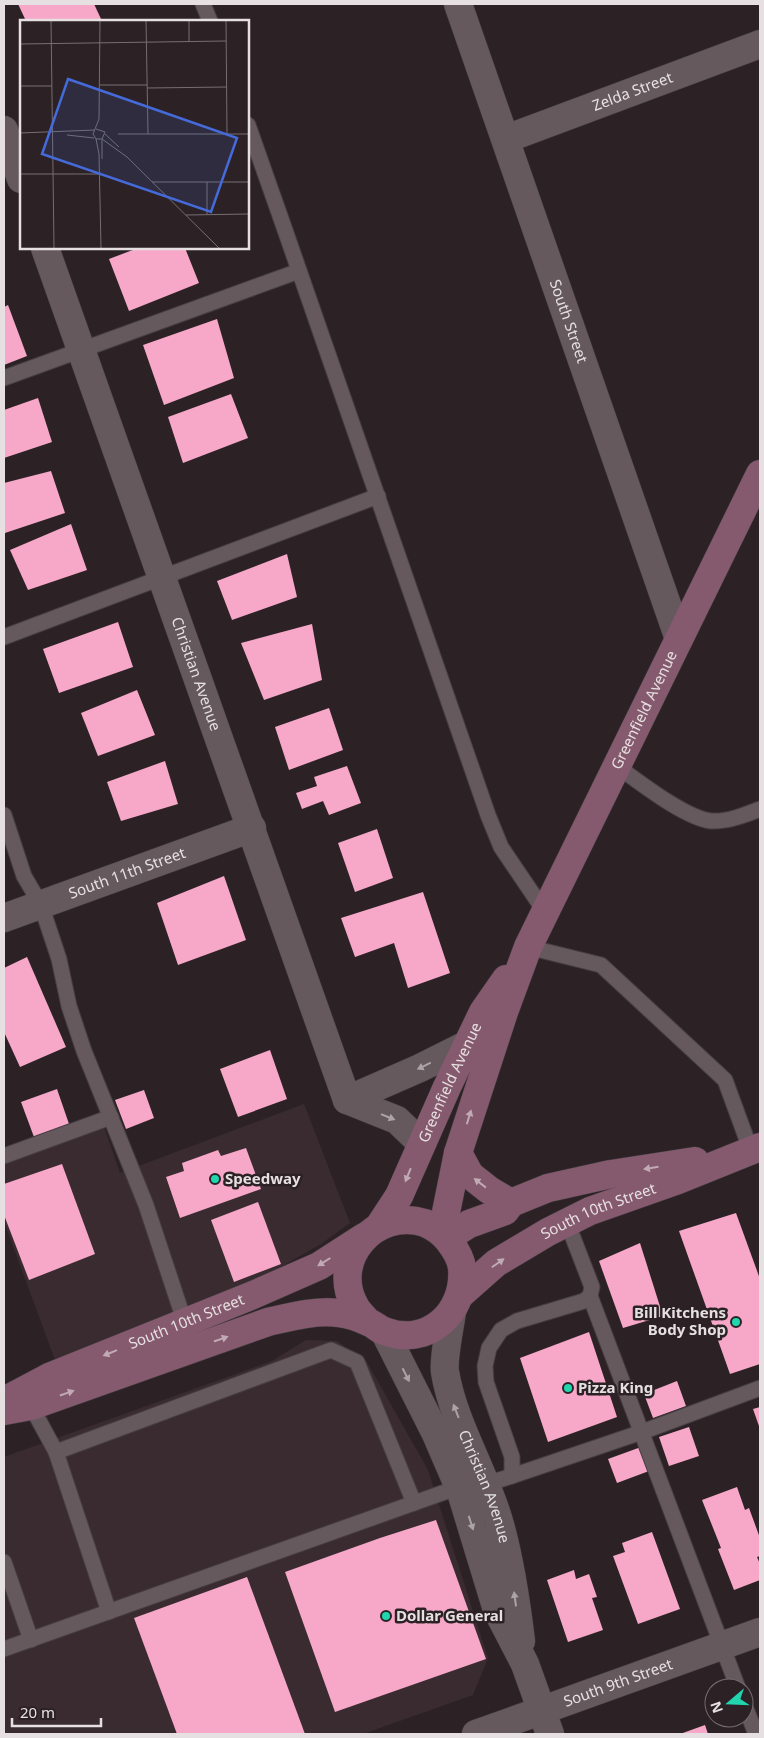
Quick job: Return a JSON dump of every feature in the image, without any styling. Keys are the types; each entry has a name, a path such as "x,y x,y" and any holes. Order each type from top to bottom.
{"main road":[{"name":"Greenfield Avenue","path":"444,1235 458,1153 501,1021 528,946 760,474"},
{"name":"Greenfield Avenue","path":"373,1230 399,1196 421,1144 483,1012 528,946"},
{"name":"South 10th Street","path":"444,1235 505,1211 511,1203 548,1188 611,1174 756,1149"},
{"name":"South 10th Street","path":"456,1303 496,1263 548,1232 590,1211 678,1180 756,1149"},
{"path":"458,1153 470,1175 489,1190 511,1203"},
{"path":"406,1220 431,1225 444,1235 456,1250 461,1264 463,1279 456,1303 438,1325 421,1333 402,1336 375,1326 355,1306 348,1288 348,1270 354,1251 373,1230 393,1221 406,1220"},
{"name":"South 10th Street","path":"4,1401 49,1377 185,1323 319,1266 373,1230"},
{"name":"South 10th Street","path":"4,1411 31,1406 268,1322 299,1314 339,1313 375,1326"}],"street":[{"name":"South Street","path":"458,4 679,640"},
{"name":"Zelda Street","path":"506,139 760,44"},
{"path":"4,130 20,177"},
{"name":"Christian Avenue","path":"45,249 347,1100"},
{"name":"South 11th Street","path":"4,918 252,828"},
{"path":"347,1100 420,1068 468,1044"},
{"path":"347,1100 397,1120 421,1144"},
{"name":"Christian Avenue","path":"456,1303 445,1370 454,1406 498,1518 514,1586 525,1664"},
{"name":"Christian Avenue","path":"375,1326 436,1434 459,1487 497,1610 525,1664 546,1722"},
{"name":"South 9th Street","path":"476,1734 546,1722 721,1646 760,1632"}],"lane":[{"path":"203,4 210,20"},
{"path":"249,128 488,815 501,847 545,912"},
{"path":"4,378 299,270"},
{"path":"4,637 378,496"},
{"path":"617,766 682,810 697,817 712,821 741,817 760,809"},
{"path":"4,815 24,876 41,904 59,959 69,1006 84,1051 146,1205 185,1323"},
{"path":"528,946 600,964 725,1080 756,1149"},
{"path":"4,1156 111,1117"},
{"path":"568,1222 592,1287 590,1296 734,1678"},
{"path":"512,1476 512,1457 486,1382 485,1366 489,1348 501,1330 517,1321 584,1301 590,1296"},
{"path":"56,1452 331,1350 357,1362 414,1504"},
{"path":"4,1649 459,1487 486,1484 512,1476 642,1432 760,1388"},
{"path":"31,1406 56,1452 109,1612"},
{"path":"4,1562 31,1640"}],"shaded area":[{"path":"304,1104 350,1223 321,1244 240,1290 55,1360 4,1222 4,1164 104,1127 120,1173"},
{"path":"306,1340 337,1341 367,1362 428,1470 488,1658 473,1695 363,1734 4,1734 4,1457 272,1361"}],"building":[{"path":"18,4 94,4 102,20 26,20"},
{"path":"135,249 185,249 199,283 129,311 109,259"},
{"path":"8,305 27,356 4,365 4,307"},
{"path":"217,319 234,378 164,405 143,345"},
{"path":"231,394 248,438 183,463 168,417"},
{"path":"38,398 52,442 4,458 4,410"},
{"path":"51,471 65,513 5,533 4,483"},
{"path":"71,524 87,570 28,590 10,550"},
{"path":"287,554 297,597 232,620 217,581"},
{"path":"118,622 133,667 59,693 43,649"},
{"path":"312,624 322,680 264,700 241,643"},
{"path":"137,690 155,735 98,756 81,713"},
{"path":"329,708 343,750 289,770 275,727"},
{"path":"165,761 178,804 121,821 107,782"},
{"path":"347,766 361,803 329,815 323,801 302,809 296,793 317,786 314,777"},
{"path":"377,829 393,878 355,892 338,843"},
{"path":"224,876 246,940 178,965 157,903"},
{"path":"423,892 450,973 408,988 394,943 355,957 341,918"},
{"path":"27,957 66,1047 20,1067 4,1032 4,968"},
{"path":"270,1050 287,1099 238,1117 220,1069"},
{"path":"57,1089 69,1124 34,1137 21,1102"},
{"path":"144,1090 154,1118 126,1129 115,1100"},
{"path":"246,1148 261,1189 180,1218 166,1177 184,1171 182,1163 218,1150 221,1156"},
{"path":"62,1164 95,1254 29,1280 4,1215 4,1184"},
{"path":"258,1202 281,1264 234,1282 211,1220"},
{"name":"Bill Kitchens Body Shop","path":"736,1213 760,1279 760,1364 730,1374 679,1231"},
{"path":"640,1243 663,1316 623,1328 599,1261"},
{"name":"Pizza King","path":"589,1332 617,1417 548,1442 520,1358"},
{"path":"677,1381 686,1406 653,1418 644,1394"},
{"path":"760,1407 760,1429 753,1409"},
{"path":"689,1427 699,1456 669,1466 659,1437"},
{"path":"641,1447 649,1471 617,1483 608,1459"},
{"path":"737,1487 745,1510 749,1508 760,1538 760,1556 757,1557 760,1564 760,1580 734,1590 718,1549 721,1548 702,1500"},
{"name":"Dollar General","path":"436,1520 486,1659 335,1712 285,1572"},
{"path":"652,1532 680,1609 638,1624 613,1556 625,1552 622,1543"},
{"path":"574,1570 576,1579 589,1574 597,1597 592,1598 603,1630 568,1642 547,1580"},
{"path":"247,1577 305,1734 177,1734 134,1618"},
{"path":"704,1725 708,1734 680,1734"}],"place":[{"name":"Speedway","path":"215,1179"},
{"name":"Bill Kitchens Body Shop","path":"736,1322"},
{"name":"Pizza King","path":"568,1388"},
{"name":"Dollar General","path":"386,1616"}]}
